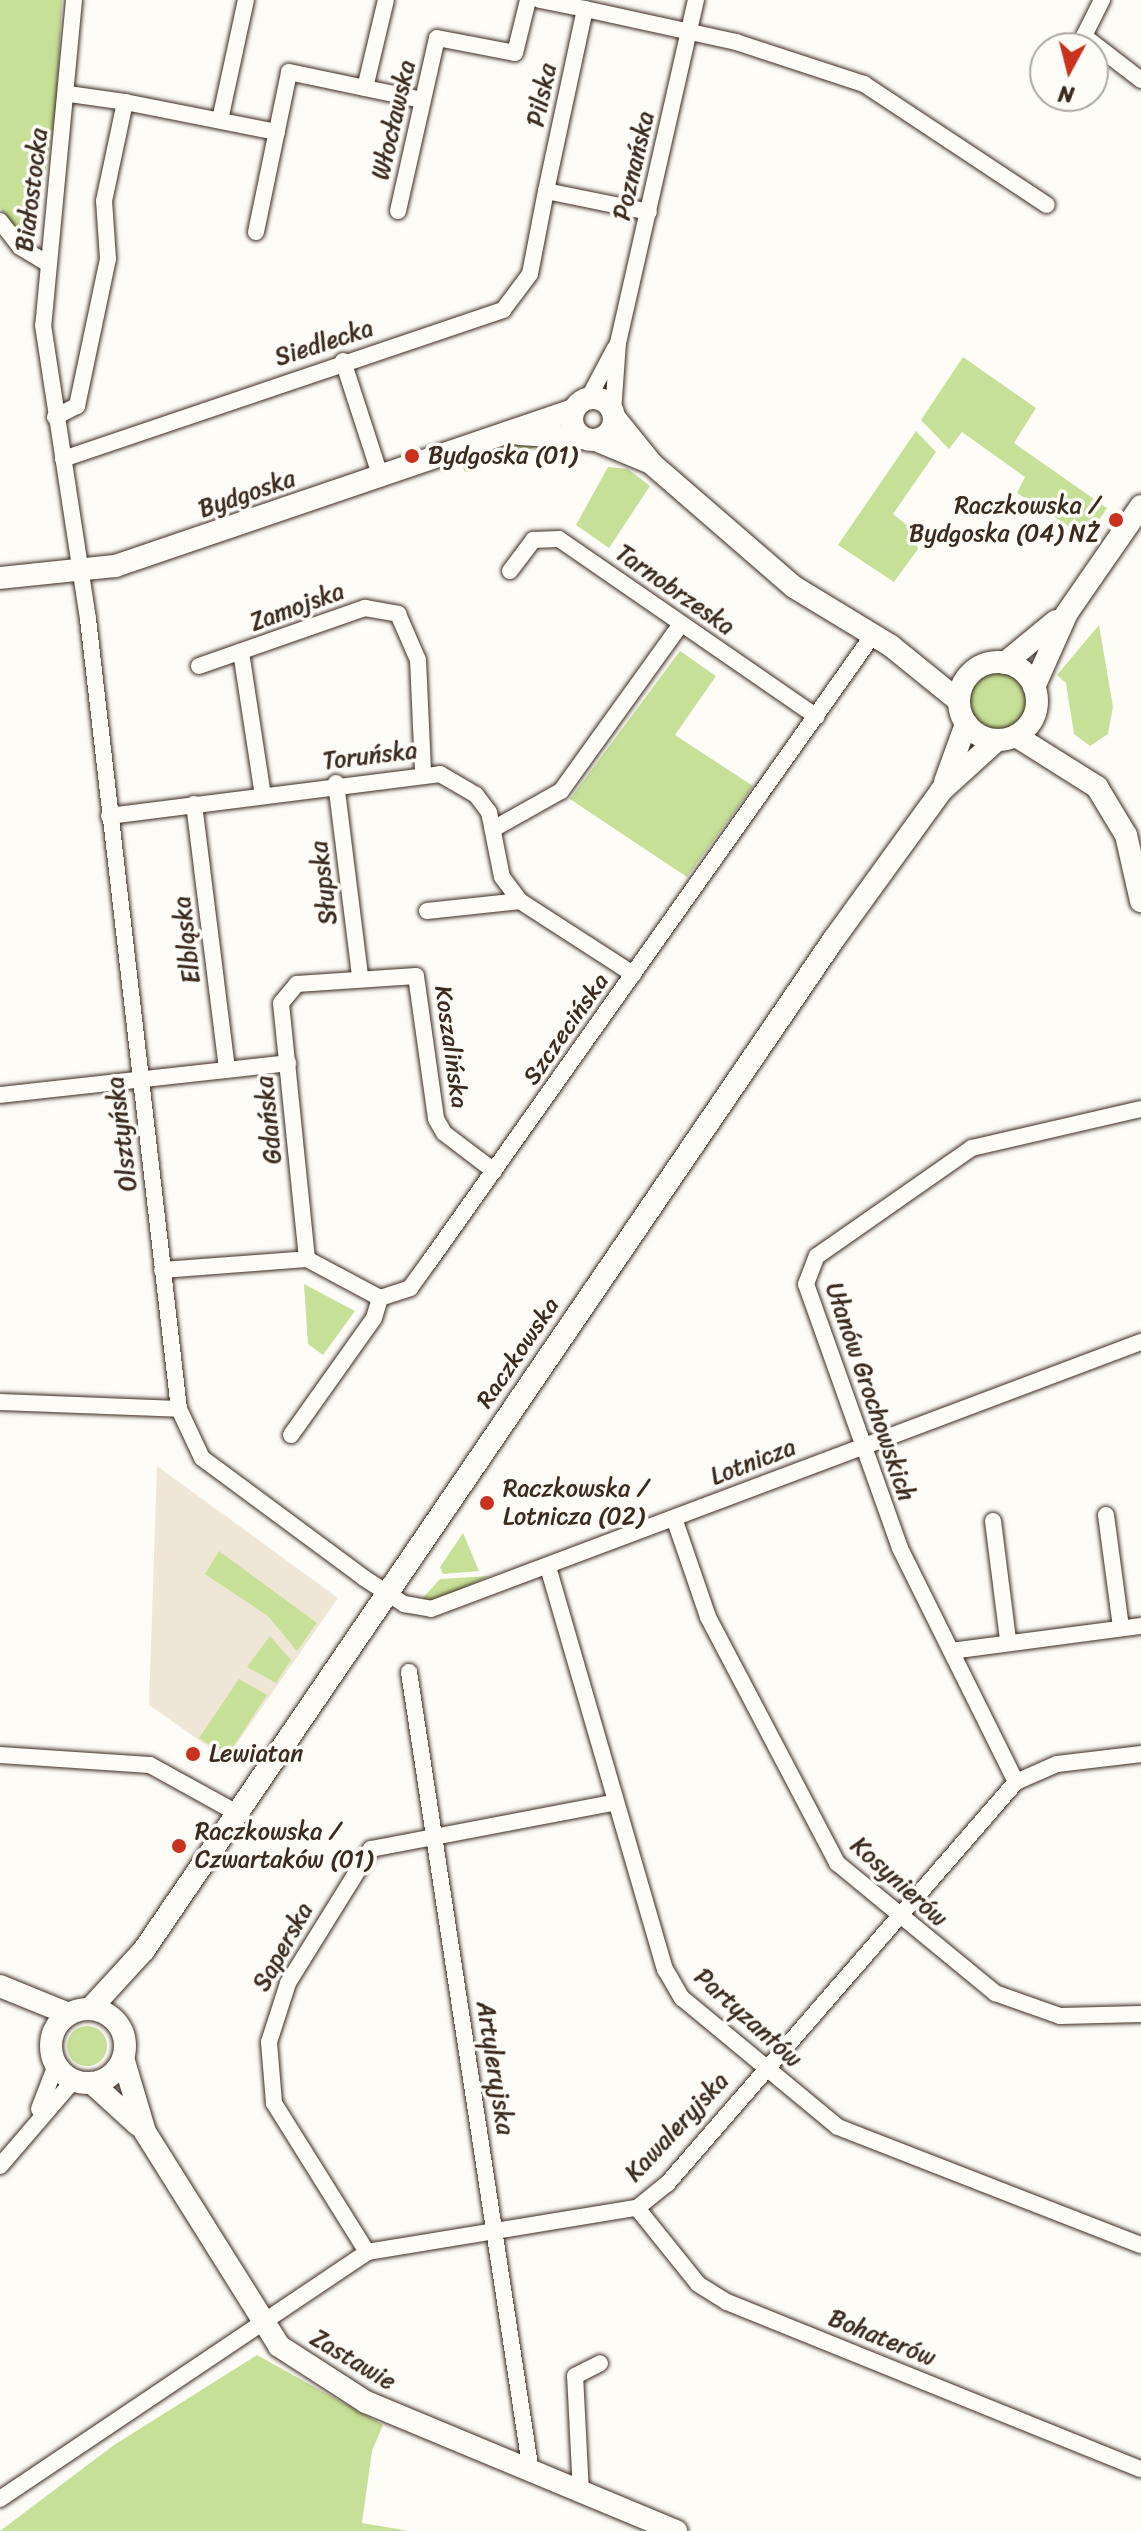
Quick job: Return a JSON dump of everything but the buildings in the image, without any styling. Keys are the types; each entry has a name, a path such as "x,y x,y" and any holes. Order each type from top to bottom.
{"street":[{"name":"Białostocka","path":"74,0 69,94 47,263 43,325 82,575"},
{"path":"220,120 246,0"},
{"path":"365,88 386,0"},
{"name":"Pilska","path":"437,38 515,53 528,0"},
{"path":"540,0 689,31 864,84 1047,205"},
{"name":"Poznańska","path":"614,414 618,343 696,0"},
{"path":"1102,0 1084,36 1141,80"},
{"name":"Pilska","path":"541,217 585,9"},
{"name":"Włocławska","path":"398,211 437,38"},
{"path":"256,232 289,72 422,100"},
{"path":"69,94 277,132"},
{"path":"55,417 77,406 108,259 104,201 125,102"},
{"path":"546,191 649,212"},
{"name":"Siedlecka","path":"63,459 343,361 503,310 530,274 541,217"},
{"path":"0,221 20,247 47,263"},
{"name":"Poznańska","path":"581,404 618,343"},
{"path":"343,361 380,475"},
{"path":"581,404 614,414 590,439 574,428 581,404"},
{"name":"Bydgoska","path":"0,578 82,575 506,434 581,404"},
{"name":"Bydgoska","path":"614,414 652,464 794,587 882,640 959,701"},
{"name":"Bydgoska","path":"506,434 590,439 652,464"},
{"path":"1141,506 1067,613 1034,687 1035,713 1126,835 1141,901"},
{"name":"Tarnobrzeska","path":"510,571 533,540 559,539 817,717"},
{"name":"Olsztyńska","path":"82,575 179,1409 217,1474 384,1592"},
{"name":"Zamojska","path":"263,795 241,652 365,608 398,614 418,660 423,771"},
{"path":"1067,613 1005,663 971,674 959,701 966,724 1006,738 1081,772"},
{"path":"495,828 561,791 681,624"},
{"name":"Bydgoska","path":"882,640 971,674"},
{"name":"Szczecińska","path":"380,1298 410,1288 817,717 882,640"},
{"path":"199,666 241,652"},
{"path":"1005,663 1034,687"},
{"path":"1006,738 1035,713"},
{"name":"Raczkowska","path":"79,2011 144,1950 384,1592 942,790 966,724"},
{"name":"Raczkowska","path":"942,790 1006,738"},
{"name":"Toruńska","path":"109,816 423,771 476,795 495,828 502,877 520,901 633,974"},
{"name":"Słupska","path":"336,783 360,977"},
{"name":"Elbląska","path":"194,804 227,1069"},
{"path":"427,911 520,901"},
{"name":"Koszalińska","path":"297,984 360,977 416,976 436,1119 444,1133 494,1171"},
{"name":"Gdańska","path":"297,984 281,1003 307,1259"},
{"path":"0,1095 288,1063"},
{"name":"Ułanów Grochowskich","path":"1016,1782 951,1651 860,1447 808,1297 817,1256 972,1148 1141,1109"},
{"path":"162,1270 307,1259 380,1298 374,1318 291,1435"},
{"name":"Lotnicza","path":"384,1592 431,1609 1141,1342"},
{"path":"0,1402 179,1409"},
{"path":"1106,1515 1121,1628"},
{"name":"Kosynierów","path":"674,1518 708,1617 818,1833 837,1863 895,1915 995,1993 1023,2007 1100,2020 1141,2014"},
{"path":"993,1521 1008,1640"},
{"name":"Partyzantów","path":"548,1567 613,1803 665,1969 682,1998 766,2069 871,2144 1141,2245"},
{"path":"951,1651 1008,1640 1141,1626"},
{"name":"Artyleryjska","path":"409,1672 432,1833 498,2234 531,2472"},
{"name":"Kawaleryjska","path":"265,2322 367,2252 498,2234 637,2208 667,2184 895,1915 1016,1782 1057,1764 1141,1754"},
{"path":"0,1755 150,1765 235,1812"},
{"name":"Saperska","path":"367,2252 274,2103 269,2042 288,1983 360,1858 432,1833 613,1803"},
{"name":"Raczkowska","path":"118,2025 144,1950"},
{"path":"0,1986 118,2025 123,2058 145,2132 265,2322 0,2499"},
{"path":"0,1997 52,2034 56,2065 33,2122"},
{"path":"52,2034 79,2011"},
{"path":"0,2166 33,2122 83,2081 111,2075 123,2058"},
{"path":"56,2065 83,2081 145,2132"},
{"name":"Bohaterów","path":"637,2208 698,2284 727,2302 1141,2469"},
{"name":"Zastawie","path":"265,2322 279,2346 366,2402 676,2531"},
{"path":"581,2493 575,2376 600,2363"}],"shaded area":[{"path":"157,1466 338,1598 226,1759 149,1705"}],"green space":[{"path":"0,0 62,0 56,110 32,249 0,208"},
{"path":"963,357 1036,408 1014,443 1107,508 1087,538 1017,493 1025,477 962,432 949,449 921,420"},
{"path":"916,431 936,452 893,514 913,530 918,549 894,582 838,545"},
{"path":"516,442 541,445 465,472 459,459"},
{"path":"608,467 628,469 650,486 609,548 576,525"},
{"path":"1099,625 1113,707 1108,734 1090,746 1074,734 1066,683 1057,675"},
{"path":"680,651 716,676 675,735 753,786 687,877 570,799"},
{"path":"991,662 1005,662 1019,668 1030,679 1036,700 1033,715 1025,727 1005,738 991,738 977,732 966,721 960,707 960,693 966,679 977,668"},
{"path":"304,1284 355,1311 323,1355 308,1344"},
{"path":"463,1533 479,1571 443,1574 440,1567"},
{"path":"219,1551 317,1623 297,1651 268,1616 205,1574"},
{"path":"489,1576 437,1600 420,1601 440,1579"},
{"path":"270,1636 291,1660 276,1683 247,1667"},
{"path":"239,1679 267,1695 227,1756 199,1738"},
{"path":"87,2026 101,2032 107,2046 101,2060 87,2066 73,2060 67,2046 73,2032"},
{"path":"257,2355 383,2425 372,2451 362,2523 409,2531 0,2531 114,2445"}],"place":[{"name":"Bydgoska (01)","path":"412,456"},
{"name":"Raczkowska / Bydgoska (04) NŻ","path":"1116,520"},
{"name":"Raczkowska / Lotnicza (02)","path":"487,1503"},
{"name":"Lewiatan","path":"193,1754"},
{"name":"Raczkowska / Czwartaków (01)","path":"179,1846"}]}
